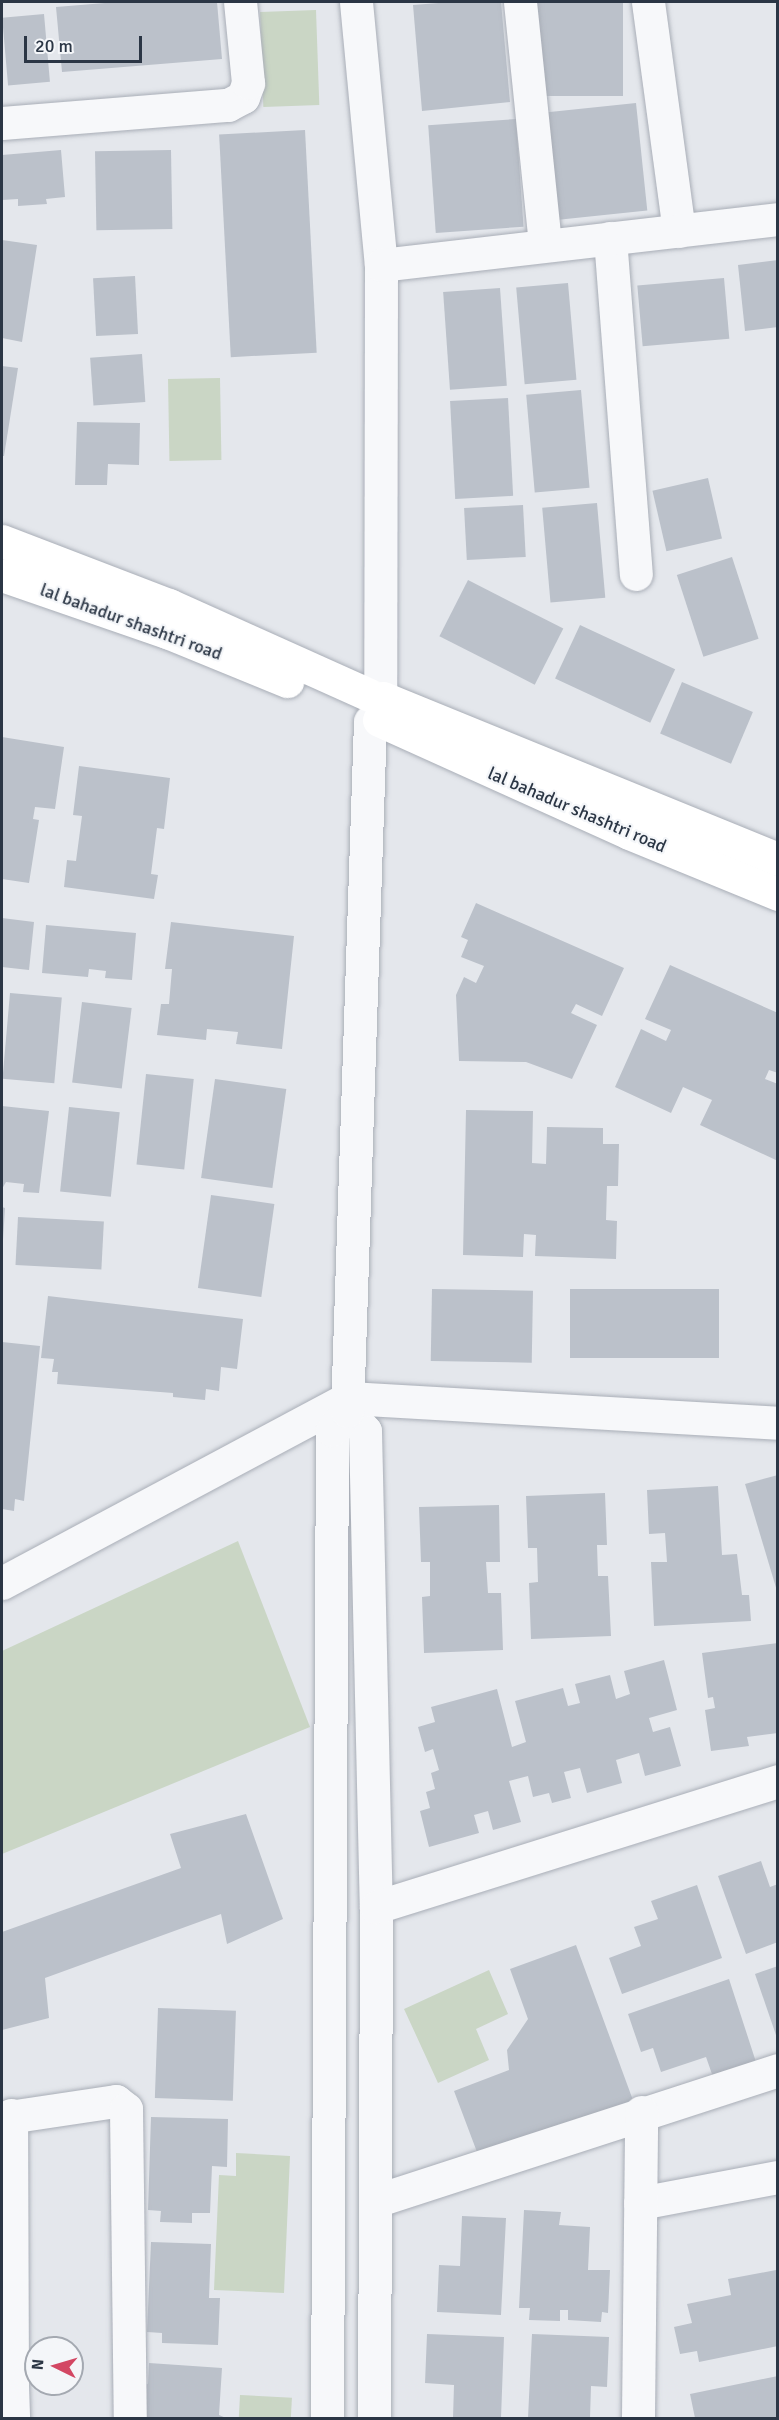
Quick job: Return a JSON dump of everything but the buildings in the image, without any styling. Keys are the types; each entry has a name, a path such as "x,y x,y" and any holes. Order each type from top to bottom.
{"main road":[{"path":"2,541 170,605 374,707 777,859"},
{"name":"lal bahadur shashtri road","path":"2,575 374,707 608,824 777,894"}],"street":[{"path":"2,123 228,105 243,97 248,83 240,2"},
{"path":"327,2418 332,1430 347,1404 374,707 381,265 356,2"},
{"path":"519,2 545,244"},
{"path":"648,2 679,231"},
{"path":"381,265 545,244 777,219"},
{"path":"610,238 636,574"},
{"path":"347,1404 365,1431 376,1907 374,2418"},
{"path":"2,1583 347,1404 777,1423"},
{"path":"376,1907 777,1781"},
{"path":"375,2201 641,2112 777,2070"},
{"path":"13,2418 7,2386 6,2116 116,2101 126,2109 130,2418"},
{"path":"638,2418 641,2112"},
{"path":"640,2203 777,2177"}],"green space":[{"path":"316,10 319,105 263,107 260,12"},
{"path":"220,378 221,460 169,461 168,379"},
{"path":"238,1541 310,1727 2,1854 2,1651"},
{"path":"489,1970 508,2014 476,2029 489,2060 438,2083 404,2009"},
{"path":"236,2153 290,2156 284,2293 214,2290 219,2175 236,2176"},
{"path":"240,2395 292,2398 291,2418 239,2418"}]}
